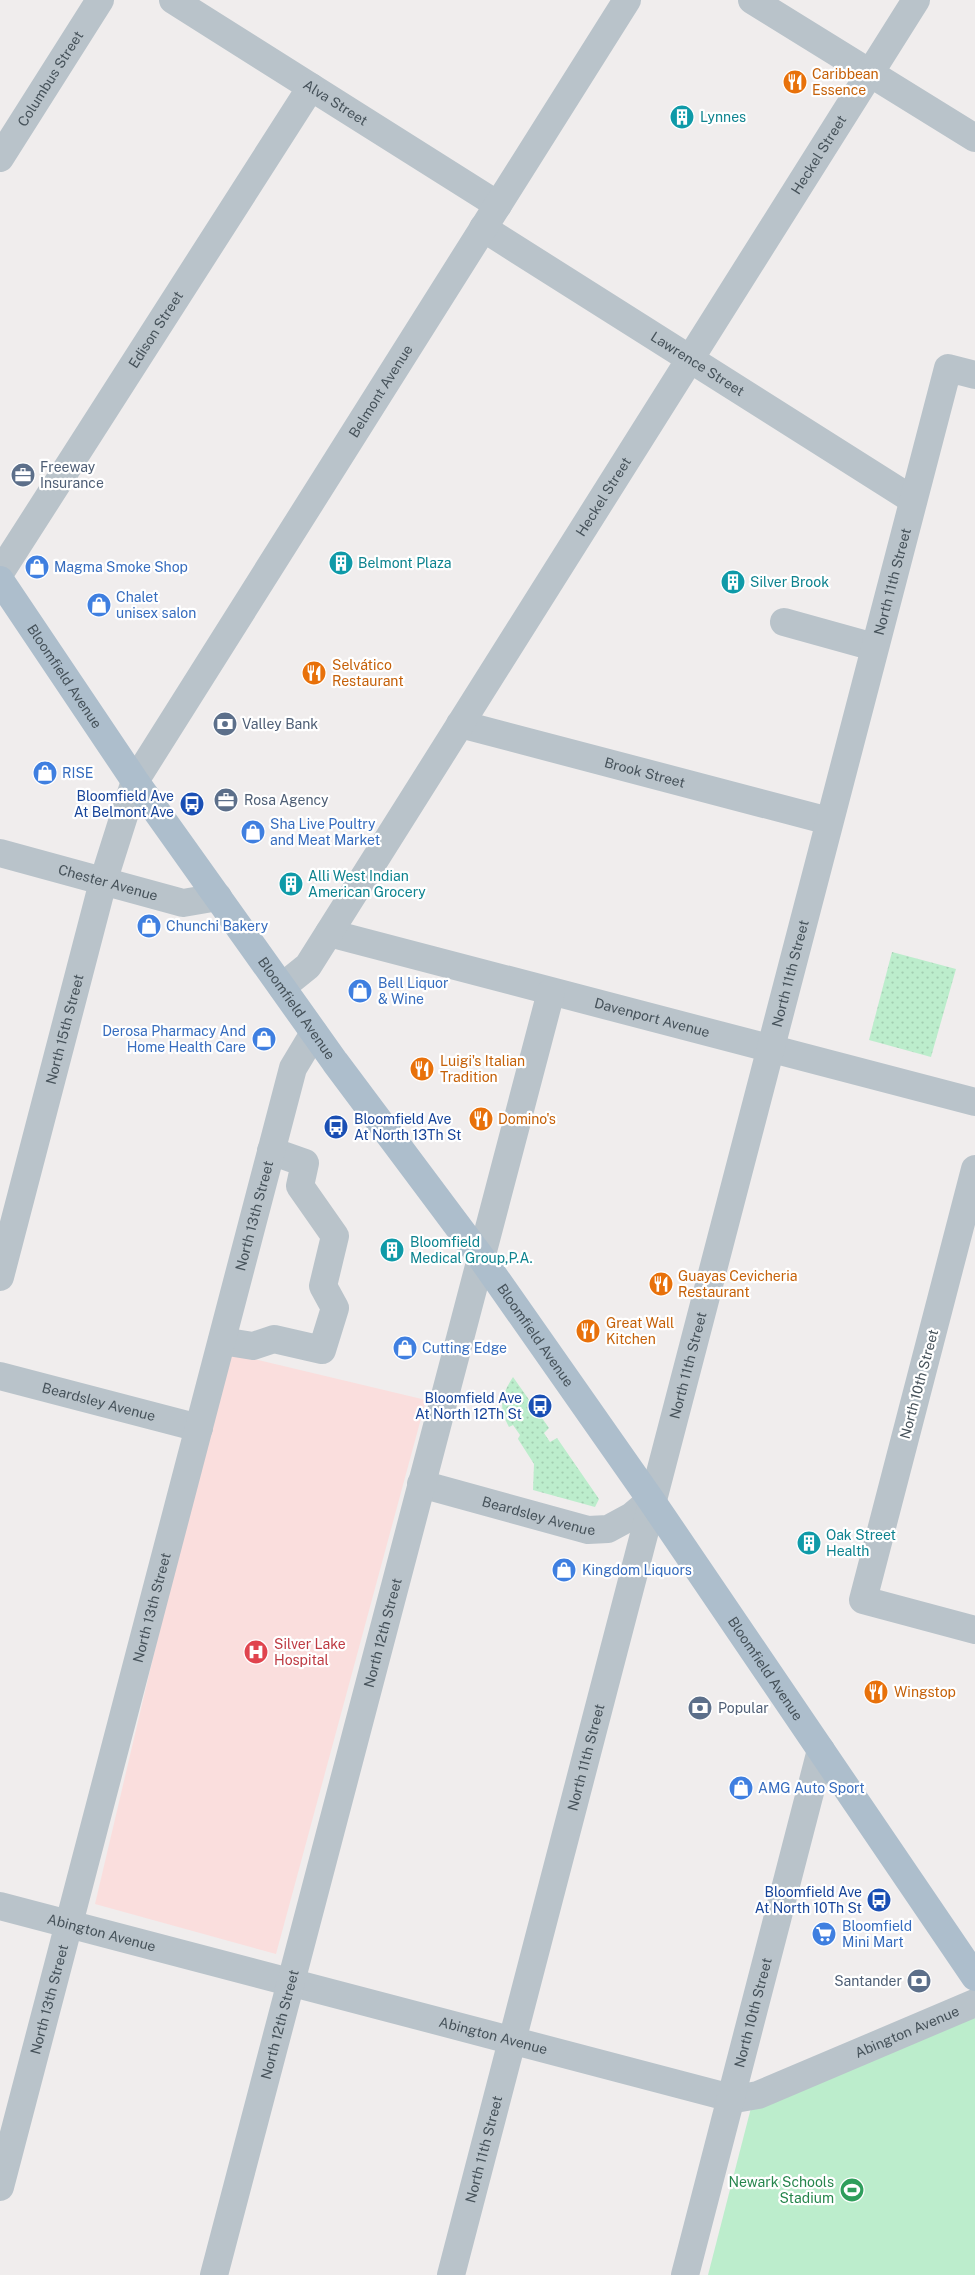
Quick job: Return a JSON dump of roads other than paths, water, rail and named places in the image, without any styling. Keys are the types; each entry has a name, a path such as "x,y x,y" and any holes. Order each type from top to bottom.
{"main road":[{"name":"Bloomfield Avenue","path":"0,580 135,781 314,1033 480,1256 652,1500 975,1976"}],"street":[{"name":"Columbus Street","path":"0,158 100,0"},
{"name":"Alva Street","path":"173,0 498,204"},
{"name":"Belmont Avenue","path":"135,781 627,0"},
{"path":"752,0 975,138"},
{"name":"Heckel Street","path":"282,987 308,966 916,0"},
{"name":"Edison Street","path":"0,573 311,87"},
{"name":"Lawrence Street","path":"483,228 913,500"},
{"name":"North 11th Street","path":"451,2275 769,1048 948,368 975,375"},
{"path":"784,622 874,647"},
{"name":"Brook Street","path":"460,724 829,821"},
{"name":"North 15th Street","path":"0,1277 103,882 135,781"},
{"name":"Chester Avenue","path":"0,853 183,903 218,897"},
{"name":"Davenport Avenue","path":"328,933 975,1102"},
{"name":"North 12th Street","path":"214,2275 420,1484 551,992"},
{"name":"North 13th Street","path":"0,2187 293,1068 314,1033"},
{"path":"222,1341 253,1346 274,1339 322,1350 336,1308 323,1286 335,1236 300,1186 305,1163 271,1151"},
{"name":"North 10th Street","path":"975,1168 863,1600 975,1630"},
{"name":"Beardsley Avenue","path":"0,1376 199,1428"},
{"name":"Beardsley Avenue","path":"420,1484 588,1530 608,1529 632,1516 652,1500"},
{"name":"North 10th Street","path":"686,2275 821,1750"},
{"name":"Abington Avenue","path":"0,1906 731,2099 752,2097 975,2003"}],"place":[{"name":"Caribbean Essence","path":"795,82"},
{"name":"Lynnes","path":"682,117"},
{"name":"Freeway Insurance","path":"23,475"},
{"name":"Belmont Plaza","path":"341,563"},
{"name":"Magma Smoke Shop","path":"37,567"},
{"name":"Silver Brook","path":"733,582"},
{"name":"Chalet unisex salon","path":"99,605"},
{"name":"Selvático Restaurant","path":"314,673"},
{"name":"Valley Bank","path":"225,724"},
{"name":"RISE","path":"45,773"},
{"name":"Rosa Agency","path":"226,800"},
{"name":"Bloomfield Ave At Belmont Ave","path":"192,804"},
{"name":"Sha Live Poultry and Meat Market","path":"253,832"},
{"name":"Alli West Indian American Grocery","path":"291,884"},
{"name":"Chunchi Bakery","path":"149,926"},
{"name":"Bell Liquor & Wine","path":"360,991"},
{"name":"Derosa Pharmacy And Home Health Care","path":"264,1039"},
{"name":"Luigi's Italian Tradition","path":"422,1069"},
{"name":"Domino's","path":"481,1119"},
{"name":"Bloomfield Ave At North 13Th St","path":"336,1127"},
{"name":"Bloomfield Medical Group,P.A.","path":"392,1250"},
{"name":"Guayas Cevicheria Restaurant","path":"661,1284"},
{"name":"Great Wall Kitchen","path":"588,1331"},
{"name":"Cutting Edge","path":"405,1348"},
{"name":"Bloomfield Ave At North 12Th St","path":"540,1406"},
{"name":"Oak Street Health","path":"809,1543"},
{"name":"Kingdom Liquors","path":"564,1570"},
{"name":"Silver Lake Hospital","path":"256,1652"},
{"name":"Wingstop","path":"876,1692"},
{"name":"Popular","path":"700,1708"},
{"name":"AMG Auto Sport","path":"741,1788"},
{"name":"Bloomfield Ave At North 10Th St","path":"879,1900"},
{"name":"Bloomfield Mini Mart","path":"824,1934"},
{"name":"Santander","path":"919,1981"},
{"name":"Newark Schools Stadium","path":"852,2190"}]}
